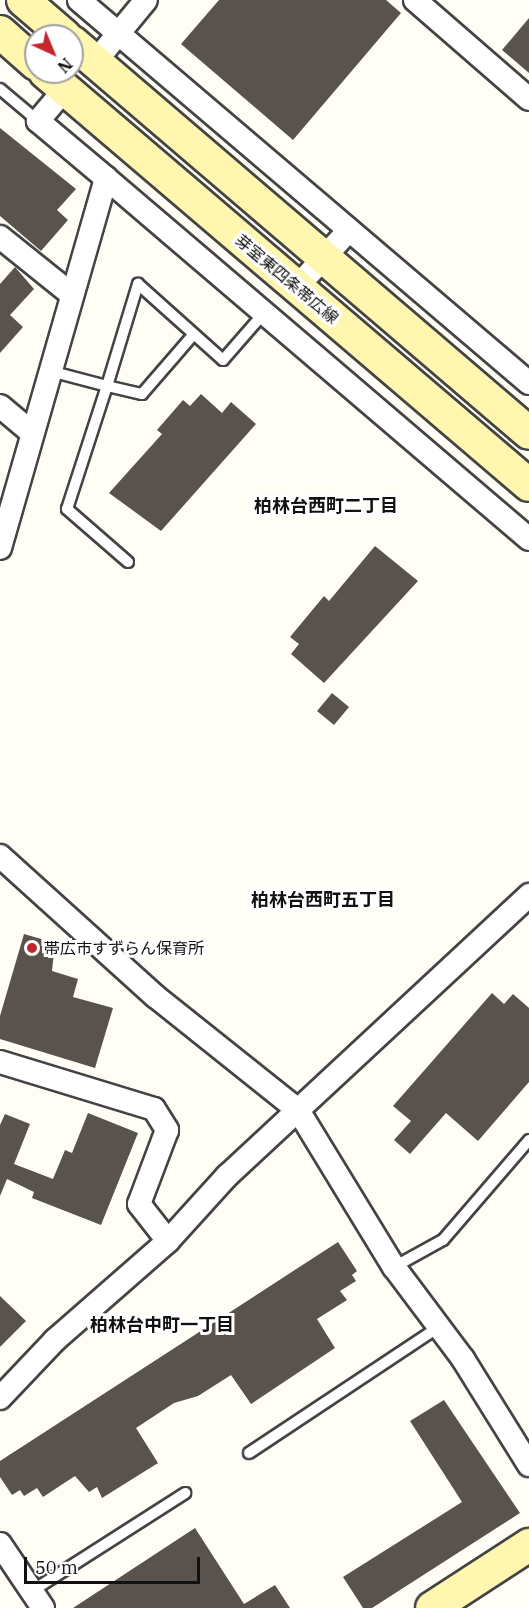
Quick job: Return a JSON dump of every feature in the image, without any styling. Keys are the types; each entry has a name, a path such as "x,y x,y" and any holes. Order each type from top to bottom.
{"main road":[{"path":"23,0 51,24"},
{"path":"0,33 24,54"},
{"path":"84,52 529,433"},
{"name":"芽室東四条帯広線","path":"59,84 529,485"},
{"path":"432,1608 529,1545"}],"street":[{"path":"79,0 529,383"},
{"path":"84,52 119,34 146,0"},
{"path":"415,0 529,99"},
{"path":"54,84 38,121 529,538"},
{"path":"0,548 31,432 106,178"},
{"path":"297,287 349,230"},
{"path":"0,237 71,294"},
{"path":"0,406 31,432"},
{"path":"0,856 155,996 298,1110 394,1267 520,1436 529,1466"},
{"path":"0,1398 55,1341 168,1241 298,1110 529,895"},
{"path":"0,1062 154,1109 167,1130 139,1204 168,1241"},
{"path":"0,1544 37,1600"}],"lane":[{"path":"0,89 38,121"},
{"path":"128,562 67,509 138,284 223,360 264,313"},
{"path":"49,371 142,394 194,334"},
{"path":"394,1267 444,1240 529,1140"},
{"path":"249,1453 439,1327"},
{"path":"37,1600 185,1493"}],"building":[{"path":"219,0 386,0 401,13 293,140 181,44"},
{"path":"529,18 529,73 502,50"},
{"path":"0,128 76,189 57,210 68,220 41,251 0,216"},
{"path":"15,267 34,289 10,315 23,327 0,353 0,284"},
{"path":"201,394 222,413 231,402 256,424 161,531 109,493 162,434 157,430 183,400 190,406"},
{"path":"375,546 418,581 324,683 291,654 299,644 290,637 324,596 329,601"},
{"path":"332,693 349,707 334,725 317,711"},
{"path":"24,934 55,943 52,971 78,979 73,997 113,1008 95,1068 0,1039 0,1016"},
{"path":"492,993 504,1004 513,994 529,1008 529,1082 478,1141 446,1113 410,1154 394,1140 411,1121 393,1106"},
{"path":"88,1113 138,1133 101,1225 32,1198 34,1192 7,1179 0,1196 0,1125 5,1114 30,1124 14,1164 53,1179 65,1150 72,1153"},
{"path":"338,1242 357,1271 352,1275 356,1281 340,1291 347,1300 317,1319 335,1348 251,1404 231,1375 198,1396 174,1403 136,1428 158,1463 102,1498 97,1487 89,1492 75,1476 43,1497 37,1488 24,1496 20,1490 12,1495 0,1477 0,1461"},
{"path":"0,1296 26,1321 0,1347"},
{"path":"444,1400 520,1513 372,1608 363,1608 343,1577 462,1502 410,1421"},
{"path":"195,1528 244,1604 275,1585 290,1608 73,1608"}],"place":[{"name":"帯広市すずらん保育所","path":"32,948"}],"district":[{"name":"柏林台西町二丁目","path":"326,506"},
{"name":"柏林台西町五丁目","path":"323,900"},
{"name":"柏林台中町一丁目","path":"162,1325"}]}
